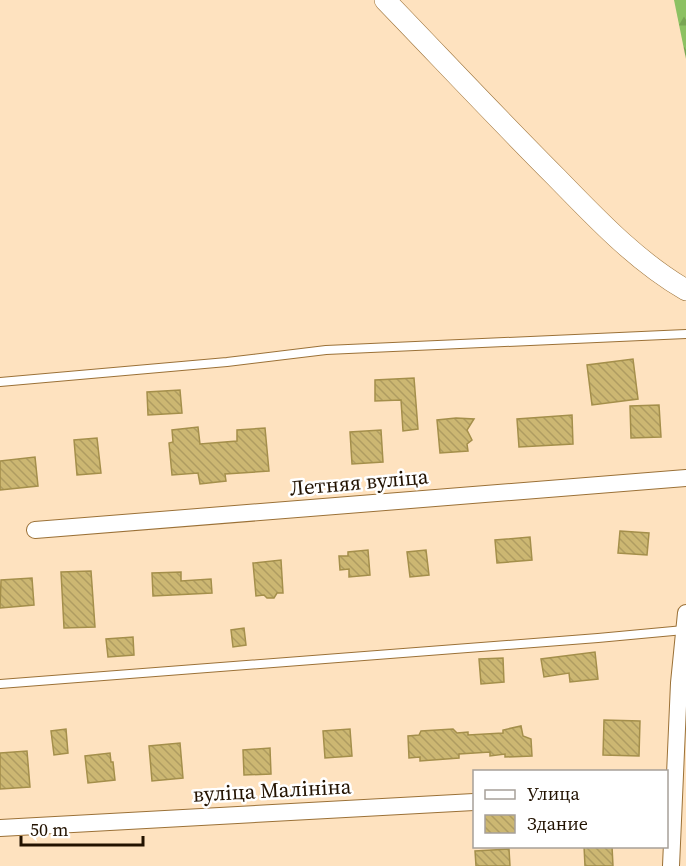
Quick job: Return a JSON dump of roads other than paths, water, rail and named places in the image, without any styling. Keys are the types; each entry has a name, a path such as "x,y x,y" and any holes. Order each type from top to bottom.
{"street":[{"path":"385,0 617,239 672,282 686,290"},
{"name":"Летняя вуліца","path":"35,530 686,478"},
{"path":"671,866 679,683 685,622"},
{"name":"вуліца Малініна","path":"0,828 473,802"}],"lane":[{"path":"0,382 227,362 326,350 686,334"},
{"path":"0,684 598,639 685,622"}]}
